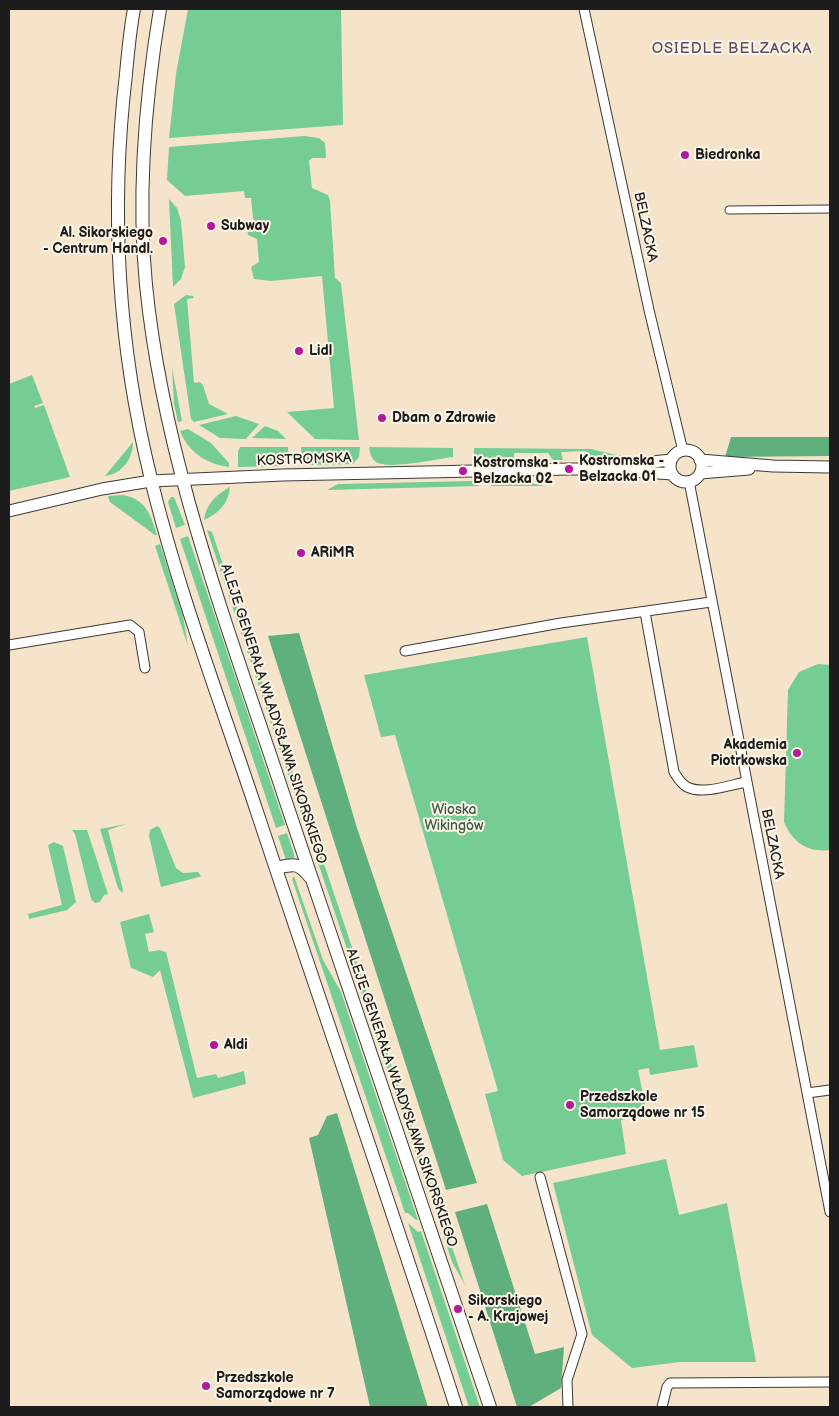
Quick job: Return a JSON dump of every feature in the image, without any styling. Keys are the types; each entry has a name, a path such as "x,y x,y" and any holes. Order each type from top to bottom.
{"main road":[{"path":"134,9 118,144 117,234 123,319 138,422 151,482 167,539 276,868 396,1219 456,1407"},
{"name":"ALEJE GENERAŁA WŁADYSŁAWA SIKORSKIEGO","path":"160,9 148,99 143,169 143,228 151,319 182,480 312,879 490,1407"},
{"path":"276,868 297,865 302,867 312,879"}],"street":[{"name":"BELZACKA","path":"584,9 649,310 683,450"},
{"path":"729,210 830,209"},
{"path":"700,473 700,460 693,452 683,450 671,460 672,474 681,481 689,481 700,473 773,466"},
{"name":"KOSTROMSKA","path":"603,468 638,462 671,460"},
{"path":"700,460 773,466 830,467"},
{"name":"KOSTROMSKA","path":"9,512 102,489 182,480 284,475 603,468 672,474"},
{"name":"BELZACKA","path":"689,481 830,1212"},
{"path":"405,650 561,623 711,602"},
{"path":"645,612 674,772 686,787 695,789 715,788 746,782"},
{"path":"9,645 130,625 139,632 145,668"},
{"path":"807,1093 830,1090"},
{"path":"540,1177 582,1334 567,1380 568,1407"},
{"path":"662,1407 667,1387 670,1383 830,1382"}],"green space":[{"path":"188,9 341,9 343,125 169,138 176,74"},
{"path":"304,136 319,138 325,143 326,158 312,158 309,161 312,188 328,195 330,201 335,278 341,283 359,440 315,439 287,412 334,408 322,276 271,281 254,279 251,267 259,262 257,239 248,235 247,227 254,226 251,198 245,198 244,191 185,196 167,180 169,147"},
{"path":"169,199 177,208 181,221 185,267 181,279 173,287"},
{"path":"186,295 193,296 194,298 187,299 194,383 200,382 203,385 209,404 228,414 194,422 191,419 174,304"},
{"path":"172,368 182,421 178,422 174,404"},
{"path":"32,375 43,403 34,406 35,408 44,405 70,477 9,491 9,384"},
{"path":"236,416 259,424 246,439 220,438 199,425"},
{"path":"265,426 278,431 286,439 252,438"},
{"path":"188,429 211,443 229,463 229,467 206,460 194,451 180,431"},
{"path":"731,437 830,437 830,456 725,457"},
{"path":"133,442 129,460 125,465 117,472 105,476"},
{"path":"240,447 288,447 288,460 282,466 238,467 238,451"},
{"path":"301,447 360,447 359,457 353,464 305,465 302,459"},
{"path":"369,447 453,448 453,457 385,465 374,460"},
{"path":"474,448 591,449 635,458 593,459 585,451 561,452 563,460 553,460 548,453 514,453 514,461 474,457"},
{"path":"516,480 545,486 491,486 494,481"},
{"path":"477,481 479,486 327,490 338,484"},
{"path":"230,487 222,507 214,515 204,520 212,500"},
{"path":"123,495 131,497 142,504 150,515 157,535 110,502 108,496"},
{"path":"171,497 174,497 185,525 176,528 168,502"},
{"path":"207,530 212,532 307,814 307,818 303,820"},
{"path":"188,536 285,825 276,828 180,539"},
{"path":"160,544 183,616 188,646 155,546"},
{"path":"299,633 357,828 477,1183 446,1190 268,636"},
{"name":"Wioska Wikingów","path":"587,637 660,1050 694,1045 698,1067 650,1075 649,1068 638,1070 647,1114 621,1120 626,1154 522,1176 503,1160 485,1094 498,1091 395,735 381,737 364,675"},
{"path":"818,664 830,665 830,850 815,850 802,845 791,835 784,822 788,690 799,672"},
{"path":"126,824 108,830 123,890 122,893 118,888 100,829"},
{"path":"157,826 160,828 176,868 183,873 198,872 201,876 161,887 149,836 150,830"},
{"path":"306,827 312,828 435,1195 428,1190"},
{"path":"72,830 87,830 108,894 104,895 100,902 95,903 91,899 75,834"},
{"path":"287,833 295,857 286,860 278,836"},
{"path":"54,842 63,846 76,902 67,910 29,919 28,914 62,905 48,845"},
{"path":"294,876 323,960 341,992 418,1220 405,1213 292,879"},
{"path":"149,914 154,932 145,934 149,952 159,950 166,952 197,1078 216,1074 218,1078 244,1071 246,1084 193,1098 160,970 153,977 131,968 120,922"},
{"path":"337,1113 428,1407 370,1407 309,1138 318,1135 327,1116"},
{"path":"666,1159 679,1215 727,1203 756,1362 680,1362 632,1368 592,1335 553,1183"},
{"path":"487,1204 535,1354 564,1347 561,1388 529,1407 517,1407 455,1212"},
{"path":"408,1223 418,1232 421,1231 480,1407 469,1407"},
{"path":"440,1225 445,1227 465,1285 452,1262"}],"place":[{"name":"Biedronka","path":"685,155"},
{"name":"Subway","path":"211,226"},
{"name":"Al. Sikorskiego - Centrum Handl.","path":"163,241"},
{"name":"Lidl","path":"299,351"},
{"name":"Dbam o Zdrowie","path":"382,418"},
{"name":"Kostromska - Belzacka 01","path":"569,469"},
{"name":"Kostromska - Belzacka 02","path":"463,471"},
{"name":"ARiMR","path":"301,553"},
{"name":"Akademia Piotrkowska","path":"797,753"},
{"name":"Aldi","path":"214,1045"},
{"name":"Przedszkole Samorządowe nr 15","path":"570,1105"},
{"name":"Sikorskiego - A. Krajowej","path":"458,1309"},
{"name":"Przedszkole Samorządowe nr 7","path":"206,1386"}],"district":[{"name":"OSIEDLE BELZACKA","path":"732,49"}]}
